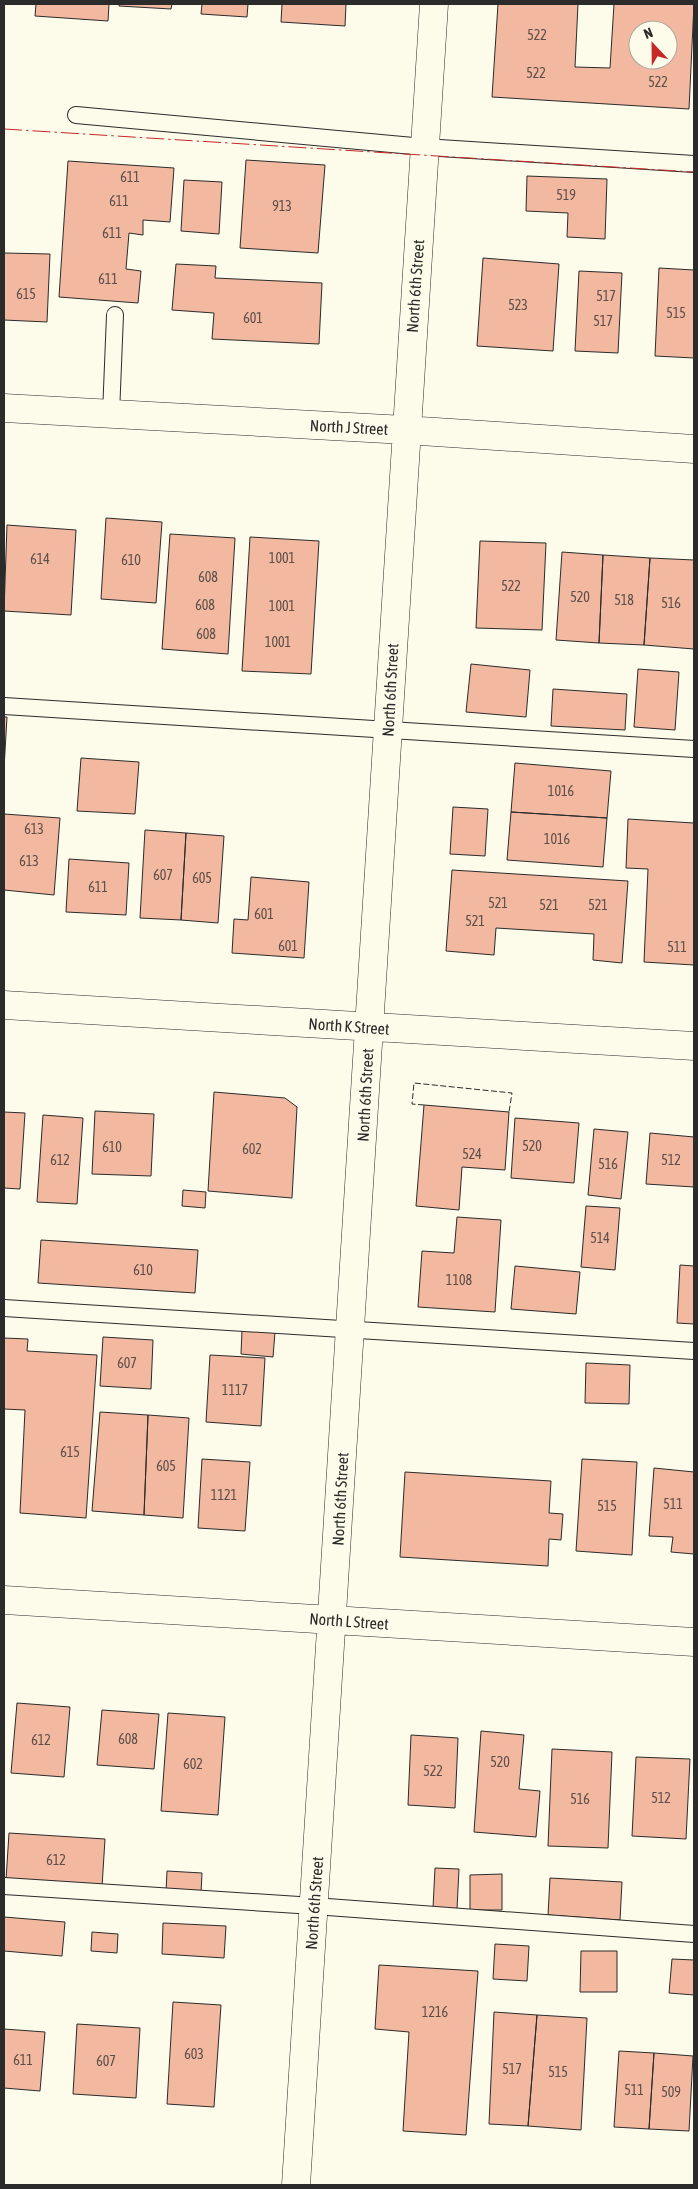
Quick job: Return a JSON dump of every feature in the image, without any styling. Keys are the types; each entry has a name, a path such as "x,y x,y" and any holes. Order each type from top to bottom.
{"street":[{"name":"North 6th Street","path":"296,2185 333,1620 405,430 434,4"},
{"name":"North J Street","path":"4,408 405,430 694,449"},
{"name":"North K Street","path":"4,1005 694,1046"},
{"name":"North L Street","path":"4,1600 694,1642"}],"lane":[{"path":"76,115 424,147 694,164"},
{"path":"111,414 115,315"},
{"path":"4,706 694,749"},
{"path":"4,1308 694,1351"},
{"path":"4,1886 314,1906 694,1934"}],"building":[{"path":"36,4 109,4 108,21 35,16"},
{"path":"119,4 172,4 171,9 119,6"},
{"path":"202,4 248,4 247,17 201,14"},
{"path":"282,4 346,4 345,26 281,22"},
{"path":"498,4 578,4 575,67 610,68 614,4 694,4 689,109 492,97"},
{"path":"246,160 325,165 318,253 240,248"},
{"path":"68,161 174,168 170,222 143,220 143,235 129,233 126,269 141,271 138,303 59,297"},
{"path":"527,176 607,179 605,239 567,237 568,213 526,211"},
{"path":"184,180 222,182 219,234 181,231"},
{"path":"4,253 50,254 47,322 4,320"},
{"path":"483,258 559,264 553,351 477,346"},
{"path":"176,264 216,266 215,278 322,283 319,344 212,339 214,313 172,310"},
{"path":"659,268 694,270 694,358 655,356"},
{"path":"579,271 622,273 618,353 575,351"},
{"path":"106,518 162,522 156,603 101,599"},
{"path":"7,525 76,530 71,615 4,611"},
{"path":"170,534 235,538 228,654 162,649"},
{"path":"250,537 319,541 311,674 242,671"},
{"path":"480,541 546,543 542,630 476,628"},
{"path":"562,552 603,555 599,643 556,640"},
{"path":"603,555 650,558 644,645 599,643"},
{"path":"650,558 694,560 694,649 644,645"},
{"path":"471,664 530,670 526,717 466,712"},
{"path":"638,669 679,672 675,730 634,727"},
{"path":"553,689 627,694 625,730 551,726"},
{"path":"4,717 7,717 4,769"},
{"path":"81,758 139,762 135,814 77,811"},
{"path":"515,763 611,771 607,818 511,812"},
{"path":"453,807 488,809 485,856 450,854"},
{"path":"511,812 607,818 603,867 507,860"},
{"path":"4,814 60,818 54,895 4,890"},
{"path":"628,819 694,823 694,965 644,962 648,869 626,868"},
{"path":"145,830 186,833 181,920 140,918"},
{"path":"186,833 224,836 218,923 181,920"},
{"path":"69,859 129,863 126,915 66,912"},
{"path":"452,870 628,881 622,963 593,960 594,934 496,928 494,955 446,951"},
{"path":"251,877 309,882 304,958 232,953 234,919 248,920"},
{"path":"214,1092 285,1098 297,1107 292,1198 208,1191"},
{"path":"424,1105 509,1112 505,1170 462,1167 459,1210 416,1206"},
{"path":"95,1111 154,1114 151,1176 92,1174"},
{"path":"4,1112 25,1113 20,1189 4,1188"},
{"path":"43,1115 83,1118 77,1204 37,1202"},
{"path":"515,1118 579,1123 574,1183 511,1178"},
{"path":"594,1129 628,1132 621,1199 588,1195"},
{"path":"650,1133 694,1137 694,1187 646,1184"},
{"path":"183,1190 206,1192 205,1208 182,1206"},
{"path":"586,1206 620,1208 615,1270 581,1267"},
{"path":"457,1217 501,1220 495,1312 418,1307 422,1251 454,1253"},
{"path":"41,1240 198,1250 195,1293 38,1283"},
{"path":"680,1265 694,1266 694,1324 677,1323"},
{"path":"515,1266 580,1272 576,1314 511,1309"},
{"path":"242,1330 275,1332 273,1357 241,1354"},
{"path":"103,1337 153,1340 151,1389 100,1386"},
{"path":"4,1338 28,1339 27,1351 97,1355 86,1518 20,1513 25,1410 4,1409"},
{"path":"210,1355 265,1358 261,1426 206,1422"},
{"path":"586,1363 630,1365 629,1404 585,1403"},
{"path":"100,1412 148,1415 144,1515 92,1511"},
{"path":"148,1415 189,1418 183,1518 144,1515"},
{"path":"202,1459 250,1462 245,1531 198,1528"},
{"path":"582,1459 637,1462 632,1555 576,1551"},
{"path":"654,1468 694,1472 694,1554 671,1552 673,1537 649,1536"},
{"path":"405,1472 551,1481 549,1513 563,1514 561,1540 549,1539 548,1566 400,1557"},
{"path":"17,1703 70,1707 64,1777 11,1773"},
{"path":"102,1710 159,1714 154,1769 97,1765"},
{"path":"168,1713 225,1717 218,1815 161,1811"},
{"path":"481,1731 524,1735 519,1789 540,1791 536,1837 474,1832"},
{"path":"411,1735 458,1738 455,1808 408,1805"},
{"path":"552,1749 612,1752 608,1848 548,1846"},
{"path":"636,1757 690,1759 686,1839 632,1836"},
{"path":"9,1833 105,1839 102,1887 6,1880"},
{"path":"435,1868 459,1869 457,1909 433,1908"},
{"path":"167,1871 202,1873 201,1893 166,1892"},
{"path":"502,1874 502,1910 470,1910 470,1875"},
{"path":"550,1878 622,1882 620,1920 548,1915"},
{"path":"4,1917 65,1922 62,1956 4,1951"},
{"path":"163,1923 226,1926 224,1958 162,1954"},
{"path":"92,1932 118,1934 117,1953 91,1951"},
{"path":"495,1944 529,1946 527,1981 493,1979"},
{"path":"581,1951 617,1951 617,1992 580,1992"},
{"path":"672,1959 694,1960 694,1995 669,1993"},
{"path":"379,1965 478,1971 466,2135 403,2131 409,2032 375,2029"},
{"path":"173,2002 221,2005 214,2107 167,2104"},
{"path":"494,2012 537,2015 528,2126 489,2124"},
{"path":"537,2015 587,2018 581,2130 528,2126"},
{"path":"77,2024 140,2028 136,2098 73,2094"},
{"path":"4,2029 45,2032 40,2091 4,2088"},
{"path":"619,2051 654,2053 649,2129 614,2127"},
{"path":"654,2053 693,2056 689,2131 649,2129"}],"fence":[{"path":"424,1105 412,1104 414,1083 512,1093 509,1112"}],"power":[{"path":"4,129 694,172"}]}
